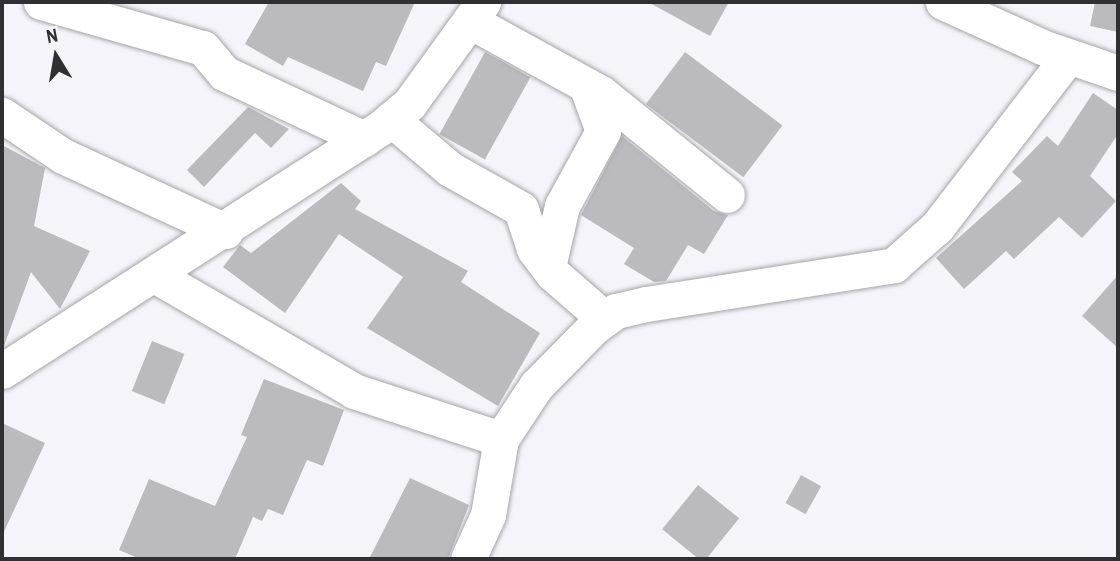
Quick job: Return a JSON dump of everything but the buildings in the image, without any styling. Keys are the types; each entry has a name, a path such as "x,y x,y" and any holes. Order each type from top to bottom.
{"street":[{"path":"41,2 203,48 224,73 378,129 450,169 521,209 548,267 605,319"},
{"path":"943,2 1068,57 1118,73"},
{"path":"2,371 156,276 378,129 410,103 477,11 586,85 727,195"},
{"path":"468,559 488,515 501,439 536,386 605,319 646,304 894,265 937,227 1068,57"},
{"path":"548,267 562,206 603,131 586,85"},
{"path":"2,115 63,156 225,231"},
{"path":"156,276 354,391 501,439"}]}
